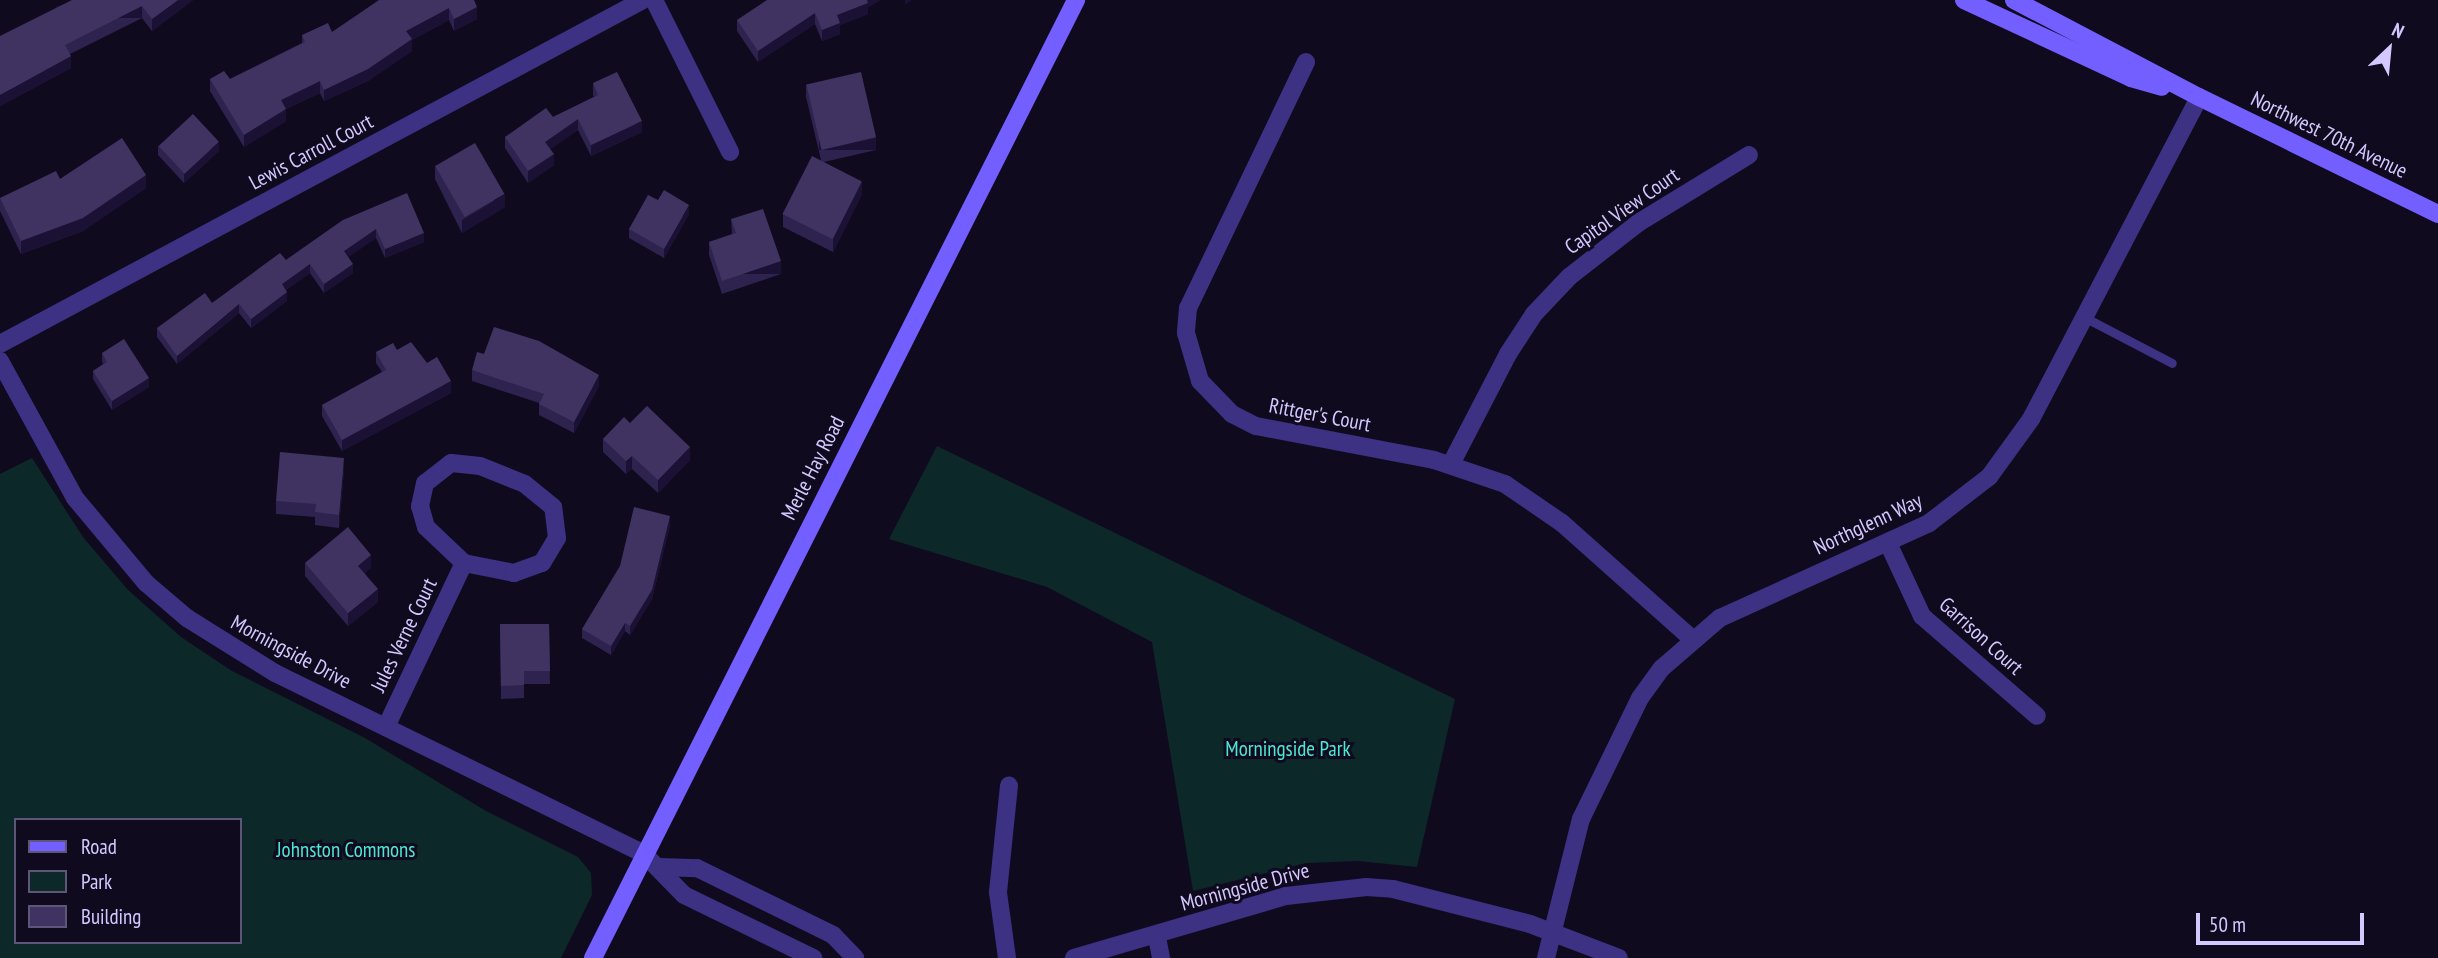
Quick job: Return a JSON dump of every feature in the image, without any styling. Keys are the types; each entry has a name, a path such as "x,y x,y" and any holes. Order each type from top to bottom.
{"main road":[{"name":"Merle Hay Road","path":"593,958 1076,0"},
{"name":"Northwest 70th Avenue","path":"1964,0 2131,78 2199,97"},
{"name":"Northwest 70th Avenue","path":"2014,0 2199,97 2438,214"}],"street":[{"name":"Lewis Carroll Court","path":"0,344 643,0"},
{"path":"654,0 730,152"},
{"name":"Rittger's Court","path":"1306,62 1196,284 1188,308 1190,358 1214,399 1256,426 1451,464 1505,484 1535,502 1692,639"},
{"name":"Northglenn Way","path":"1546,958 1577,830 1602,769 1640,698 1692,639 1754,601 1930,523 1989,477 2031,419 2199,97"},
{"name":"Capitol View Court","path":"1451,464 1508,354 1534,314 1569,276 1638,223 1749,155"},
{"name":"Morningside Drive","path":"0,361 75,498 146,583 233,649 644,854 660,867 684,895 813,958"},
{"name":"Jules Verne Court","path":"452,463 480,466 525,484 554,507 557,538 542,563 514,573 464,564 426,527 420,506 425,483 452,463"},
{"name":"Garrison Court","path":"1888,542 1922,616 2037,716"},
{"name":"Jules Verne Court","path":"386,727 464,564"},
{"path":"1007,958 998,892 1009,786"},
{"path":"660,867 697,868 833,935 855,958"},
{"name":"Morningside Drive","path":"1074,958 1157,937 1286,896 1366,887 1442,900 1552,932 1619,958"},
{"path":"1157,937 1161,958"}],"lane":[{"path":"2084,317 2172,363"}],"green space":[{"name":"Morningside Park","path":"937,446 1455,699 1417,867 1358,861 1306,863 1193,891 1152,642 1047,587 889,539"},
{"name":"Johnston Commons","path":"32,458 83,537 128,590 181,637 232,671 365,738 486,811 578,857 591,873 592,895 561,958 0,958 0,474"}],"building":[{"path":"72,0 178,0 152,19 142,6 65,45 71,56 0,95 0,36"},
{"path":"379,0 474,0 477,7 454,19 449,8 406,31 412,39 368,69 324,90 320,81 281,100 286,109 244,135 210,79 224,71 230,79 305,42 302,35 328,23 332,32"},
{"path":"767,0 867,0 868,3 837,15 840,23 822,30 815,13 758,51 737,20"},
{"path":"617,72 642,121 591,145 578,119 545,142 554,154 528,171 505,137 546,108 553,117 598,95 593,83"},
{"path":"861,72 876,137 822,150 806,85"},
{"path":"193,114 219,142 185,174 159,146"},
{"path":"122,138 146,175 83,218 21,241 0,198 56,171 60,179"},
{"path":"475,143 504,194 465,217 435,166"},
{"path":"812,156 862,181 832,239 782,214"},
{"path":"664,190 689,205 664,249 629,229 648,195 658,200"},
{"path":"407,193 424,233 385,249 376,229 344,251 353,264 324,284 310,264 282,284 287,292 251,319 239,304 177,356 157,328 205,293 212,303 280,253 286,260 343,220"},
{"path":"763,209 781,261 722,281 709,242 736,233 731,219"},
{"path":"494,327 539,341 599,375 574,422 539,404 544,394 472,370 477,352 484,354"},
{"path":"124,339 149,378 112,401 93,371 107,362 102,353"},
{"path":"411,342 427,363 437,357 451,381 342,440 322,405 386,370 376,352 393,343 397,350"},
{"path":"647,406 690,447 658,480 632,456 626,461 603,439 624,417 630,423"},
{"path":"280,452 344,458 339,515 315,512 316,504 276,501"},
{"path":"634,507 670,516 652,590 630,626 625,623 611,646 582,629 620,566"},
{"path":"348,527 371,555 358,566 378,589 348,613 305,563"},
{"path":"500,624 549,624 550,671 524,671 524,685 501,686"}]}
